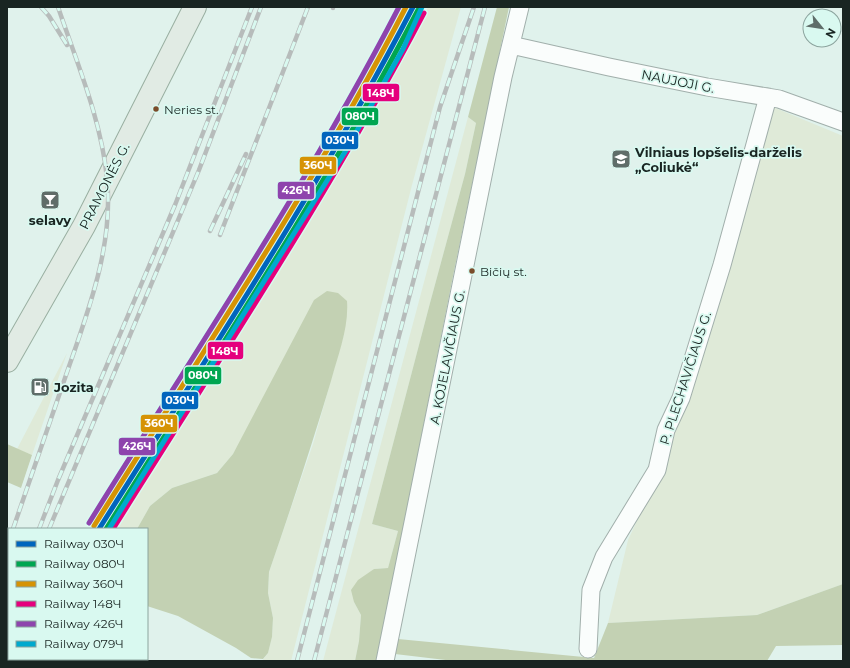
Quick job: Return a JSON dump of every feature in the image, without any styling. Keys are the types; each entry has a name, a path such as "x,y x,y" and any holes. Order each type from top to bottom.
{"main road":[{"name":"PRAMONĖS G.","path":"7,361 81,232 195,7"}],"street":[{"name":"A. KOJELAVIČIAUS G.","path":"385,661 520,7"},
{"name":"NAUJOJI G.","path":"511,45 707,87 768,97 788,102 843,122"},
{"name":"P. PLECHAVIČIAUS G.","path":"588,649 591,590 604,557 656,470 666,430 681,398 722,265 768,97"}],"green space":[{"path":"428,7 461,7 412,185 291,661 262,661 268,653 272,637 273,618 268,593 269,572 313,444 344,334 242,439 233,454 217,473 172,488 150,506 138,528 116,528 297,242 366,126"},
{"path":"497,7 509,7 453,276 377,661 355,661 359,641 361,615 354,602 351,590 358,580 374,569 388,568 398,531 372,524 465,174 476,123 468,117"},
{"path":"773,107 843,136 843,584 757,615 608,623 628,540 663,465"},
{"path":"468,117 476,123 465,174 372,524 398,531 388,568 374,569 354,602 361,615 359,641 355,661 323,661"},
{"path":"327,291 338,293 347,301 345,331 316,429 269,572 268,593 273,618 272,637 268,653 263,659 251,658 178,616 148,606 148,528 138,528 150,506 172,488 217,473 233,454 314,300"},
{"path":"67,353 32,455 17,449"},
{"path":"7,444 32,455 21,488 7,482"},
{"path":"843,584 843,645 776,646 767,661 454,661 395,654 398,639 594,658 608,623 757,615"}],"railway":[{"path":"41,7 49,16 67,45"},
{"path":"13,528 90,305 103,255 106,229 108,204 104,156 94,113 58,7"},
{"path":"39,528 58,480 175,205 252,7"},
{"path":"49,528 199,170 261,7"},
{"path":"220,235 308,7"},
{"path":"297,661 440,107 474,7"},
{"path":"314,661 485,7"},
{"path":"210,231 246,154"},
{"path":"196,391 246,296"},
{"path":"107,528 149,450"}],"rail line":[{"name":"426Ч","path":"89,523 249,268 327,139 399,7"},
{"name":"360Ч","path":"94,526 295,205 333,140 406,7"},
{"name":"030Ч","path":"100,528 301,206 377,74 413,7"},
{"name":"079Ч","path":"110,528 345,152 403,49 422,7"},
{"name":"080Ч","path":"107,528 307,208 345,143 418,10"},
{"name":"148Ч","path":"114,528 274,274 351,145 424,13"}],"place":[{"name":"Neries st.","path":"156,109"},
{"name":"Vilniaus lopšelis-darželis „Coliukė“","path":"621,159"},
{"name":"selavy","path":"50,200"},
{"name":"Bičių st.","path":"472,271"},
{"name":"Jozita","path":"40,387"}]}
